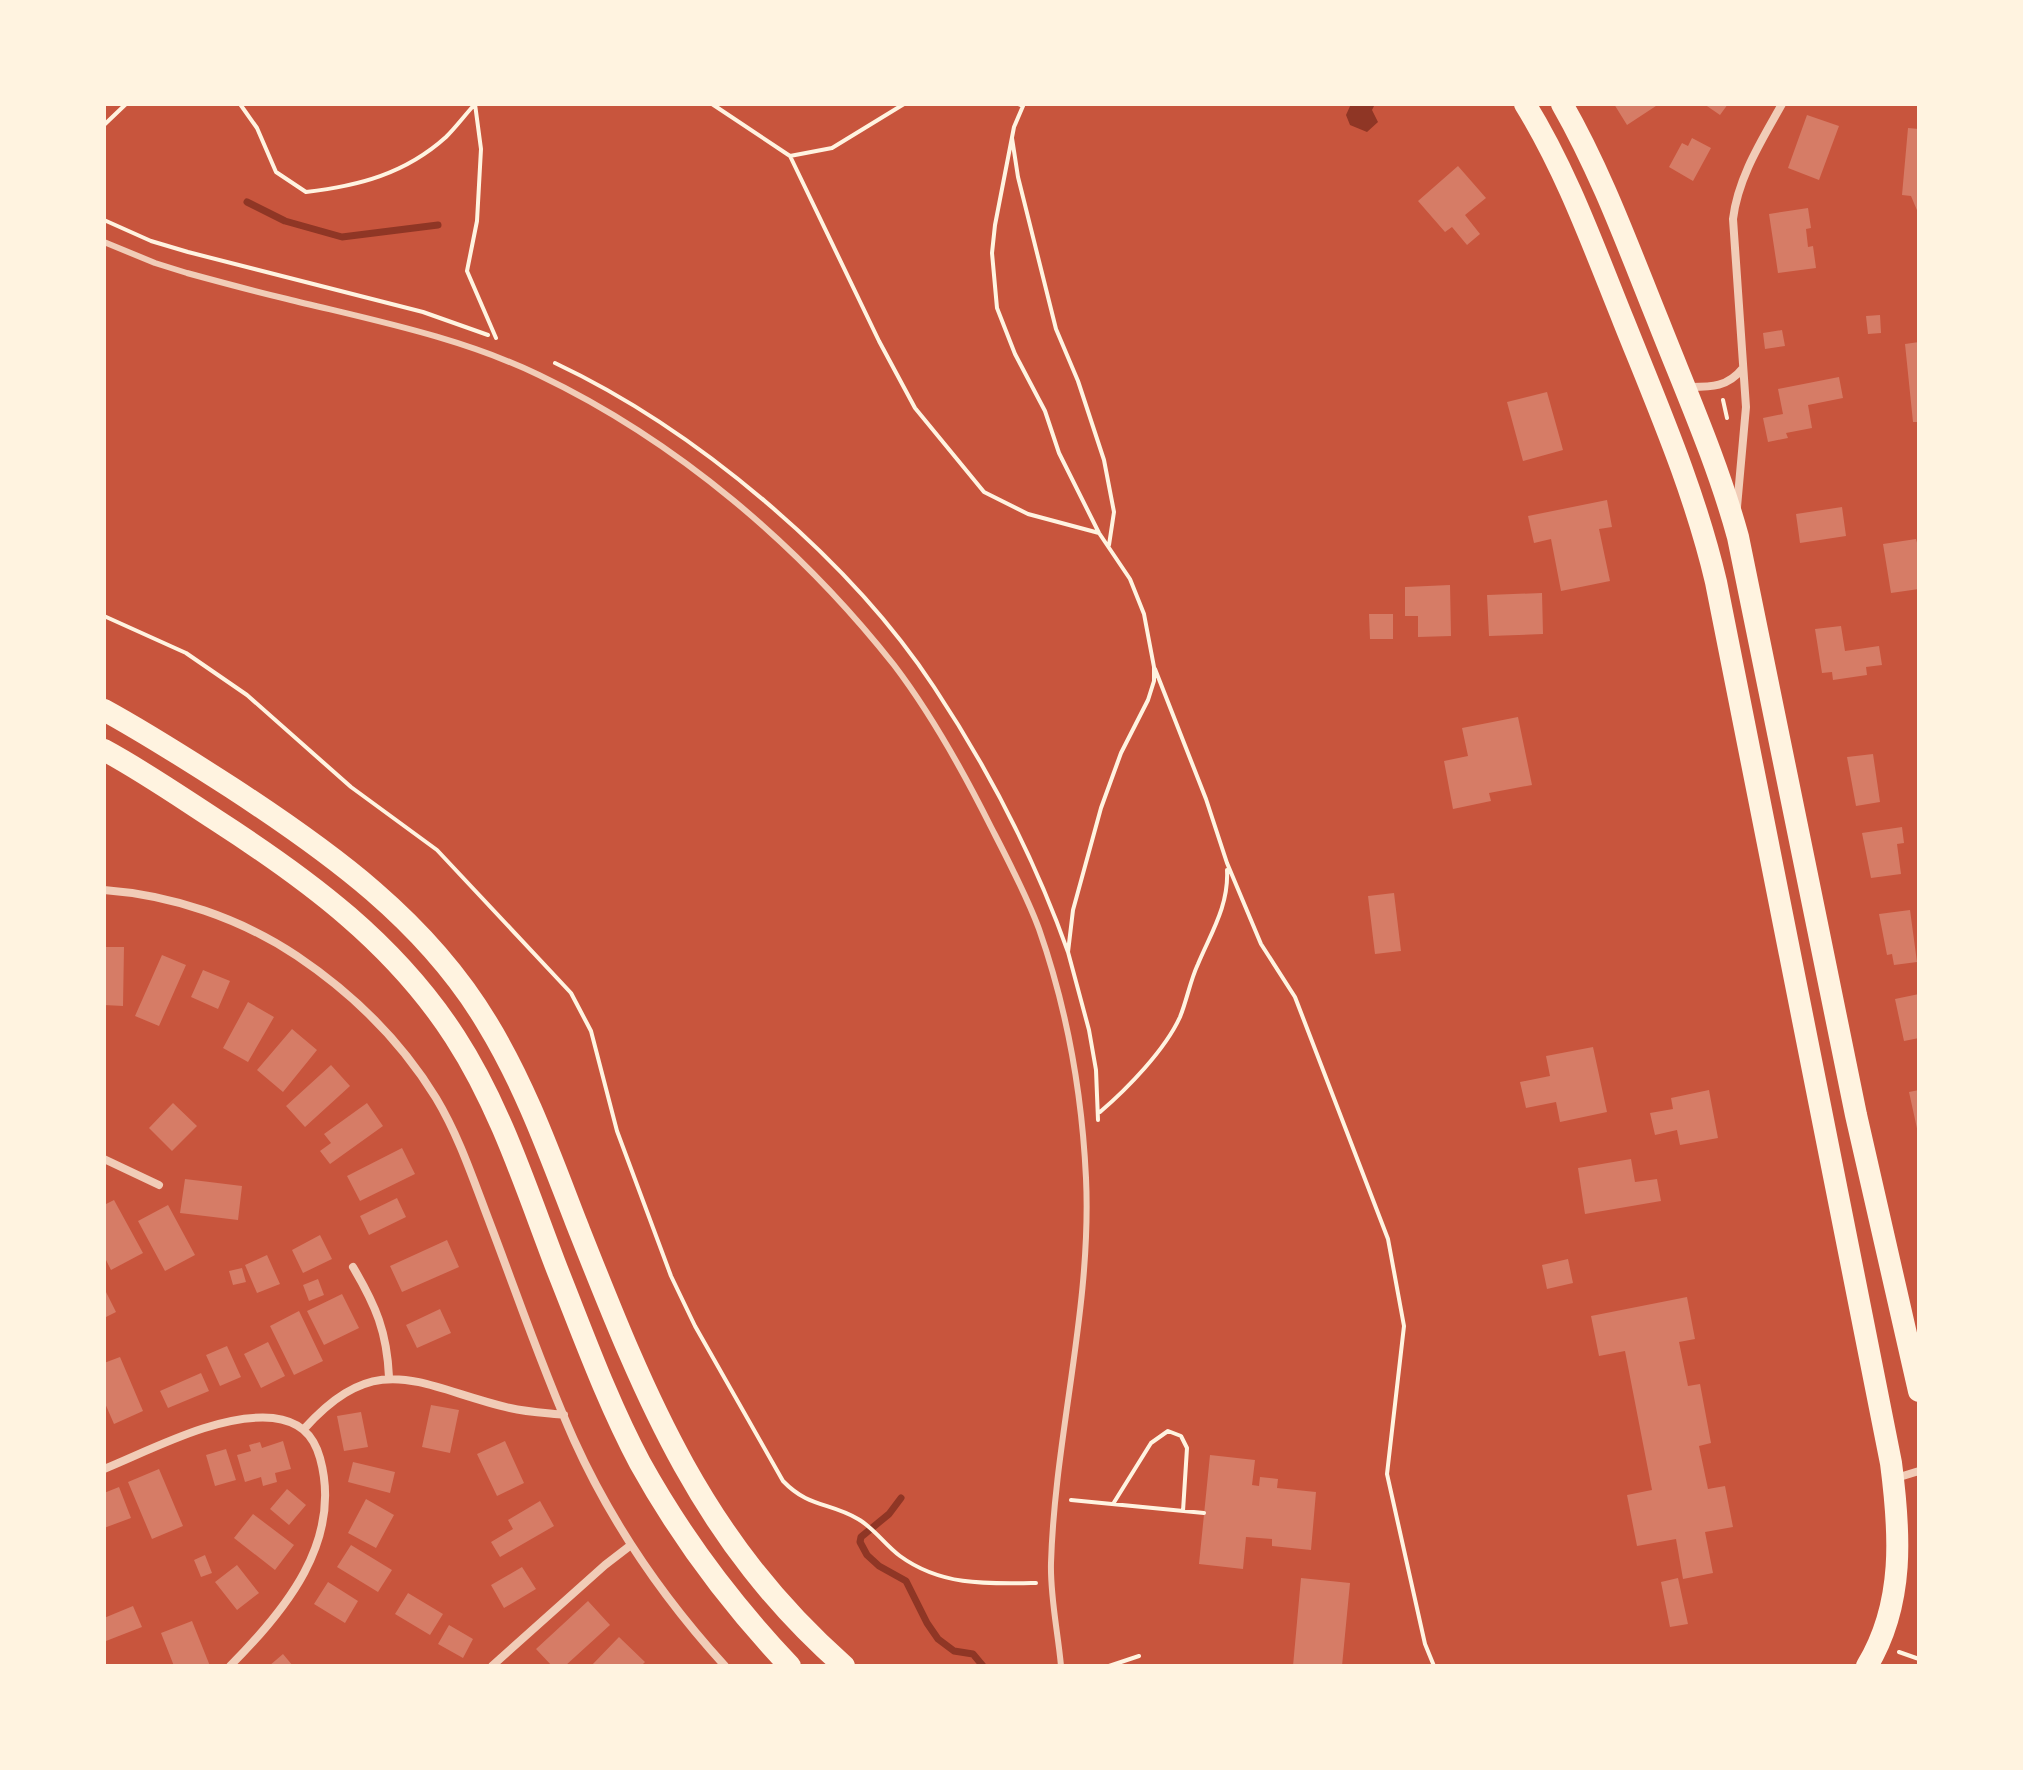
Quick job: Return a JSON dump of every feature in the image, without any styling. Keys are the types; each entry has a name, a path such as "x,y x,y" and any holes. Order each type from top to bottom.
{"highway":[{"path":"1525,104 1557,162 1584,223 1682,469 1713,568 1893,1479 1898,1544 1897,1582 1885,1630 1867,1666"},
{"path":"1562,104 1603,185 1736,527 1852,1097 1919,1391"},
{"path":"104,710 218,779 340,863 404,919 458,981 498,1040 519,1082 634,1366 682,1466 756,1574 794,1618 844,1666"},
{"path":"104,750 263,850 323,894 389,953 442,1018 474,1068 492,1105 601,1378 640,1462 663,1502 715,1578 790,1666"}],"street":[{"path":"1736,527 1745,420 1735,277 1735,206 1742,182 1782,104"},
{"path":"1684,387 1723,385 1743,368"},
{"path":"104,890 183,905 243,926 269,939 346,993 400,1048 436,1099 470,1166 564,1415 599,1491 631,1545 669,1599 725,1666"},
{"path":"104,1159 159,1185"},
{"path":"353,1267 374,1303 383,1328 389,1377"},
{"path":"304,1429 350,1389 364,1382 389,1377 449,1389 510,1408 564,1415"},
{"path":"104,1469 198,1431 239,1420 271,1418 291,1422 304,1429 317,1446 325,1482 325,1512 316,1548 298,1587 285,1605 230,1666"},
{"path":"1893,1479 1919,1471"},
{"path":"492,1666 631,1545"}],"lane":[{"path":"104,242 187,273 421,332 497,358 572,392 638,431 700,474 808,570 896,668 971,787 1025,894 1040,931 1070,1041 1086,1177 1086,1234 1085,1276 1077,1355 1063,1441 1051,1582 1061,1666"}],"path":[{"path":"104,125 126,104"},
{"path":"240,104 257,128 276,172 306,192 350,187 400,168 445,138 475,104"},
{"path":"475,104 481,149 477,221 467,271 496,338"},
{"path":"712,104 790,156 879,341 915,408 984,492 1028,514 1099,533"},
{"path":"790,156 832,148 904,104"},
{"path":"1018,104 1023,106 1002,177 992,253 997,308 1015,354 1045,411 1059,453 1099,533 1130,579 1144,614 1154,667 1154,681 1148,700 1121,753 1082,868 1068,952"},
{"path":"1012,135 1018,177 1056,329 1078,381 1104,460 1114,512 1109,547"},
{"path":"104,220 151,241 423,312 508,343"},
{"path":"545,359 581,376 692,444 762,500 848,581 913,658 959,728 1024,846 1068,952 1089,1030 1096,1070 1100,1112 1097,1125"},
{"path":"1722,396 1730,429"},
{"path":"1154,667 1206,799 1227,863 1261,944 1295,997 1388,1239 1404,1326 1387,1474 1425,1644 1434,1666"},
{"path":"1100,1112 1123,1092 1166,1041 1181,1015 1190,984 1224,902 1227,863"},
{"path":"1113,1504 1151,1443 1168,1431 1181,1436 1187,1448 1183,1511"},
{"path":"1057,1499 1204,1513"},
{"path":"868,1526 896,1553 924,1572 966,1583 1051,1582"},
{"path":"1892,1650 1919,1659"},
{"path":"1109,1666 1139,1656"}],"shaded area":[{"path":"1351,104 1375,104 1372,110 1378,122 1367,132 1350,125 1346,115"}],"building":[{"path":"1614,104 1659,104 1627,125"},
{"path":"1704,104 1728,104 1720,115"},
{"path":"1807,115 1839,126 1819,180 1788,168"},
{"path":"1908,128 1919,129 1919,215 1911,196 1902,195"},
{"path":"1692,138 1711,148 1693,181 1669,167 1682,143 1688,146"},
{"path":"1458,166 1486,198 1465,215 1480,234 1467,245 1452,227 1445,232 1418,201"},
{"path":"1808,208 1811,228 1806,229 1808,247 1813,246 1816,268 1778,273 1769,214"},
{"path":"1880,315 1881,333 1868,334 1866,316"},
{"path":"1782,330 1785,346 1765,349 1763,333"},
{"path":"1919,342 1919,422 1913,422 1905,344"},
{"path":"1839,377 1843,398 1808,405 1812,428 1786,433 1788,438 1768,442 1763,418 1783,414 1778,389"},
{"path":"1547,392 1563,450 1523,461 1507,402"},
{"path":"1607,500 1612,527 1599,529 1610,581 1561,591 1551,539 1534,543 1528,516"},
{"path":"1842,507 1846,536 1800,543 1796,514"},
{"path":"1916,539 1919,589 1891,593 1883,544"},
{"path":"1450,585 1451,636 1418,637 1418,616 1405,616 1405,587"},
{"path":"1542,593 1543,634 1489,636 1487,595"},
{"path":"1369,614 1393,614 1393,639 1370,639"},
{"path":"1841,626 1845,651 1879,646 1882,665 1866,667 1867,675 1833,680 1832,672 1822,673 1815,629"},
{"path":"1518,717 1532,785 1489,793 1491,801 1453,809 1444,761 1468,756 1462,728"},
{"path":"1873,754 1880,802 1856,806 1847,757"},
{"path":"1902,827 1904,843 1897,844 1901,874 1871,878 1862,833"},
{"path":"1394,893 1401,951 1375,954 1368,896"},
{"path":"1910,910 1917,962 1894,965 1892,954 1887,955 1879,914"},
{"path":"104,947 124,947 123,1006 104,1005"},
{"path":"162,955 186,965 159,1026 135,1016"},
{"path":"203,970 230,981 218,1009 191,997"},
{"path":"1919,994 1919,1038 1904,1041 1895,999"},
{"path":"248,1002 274,1017 248,1062 223,1048"},
{"path":"292,1029 317,1050 283,1092 257,1070"},
{"path":"1593,1047 1607,1112 1560,1122 1556,1102 1526,1108 1520,1082 1550,1076 1546,1056"},
{"path":"331,1065 350,1086 305,1127 286,1106"},
{"path":"1709,1090 1718,1138 1680,1145 1677,1130 1655,1135 1650,1113 1673,1109 1671,1098"},
{"path":"1919,1090 1919,1132 1918,1133 1909,1092"},
{"path":"173,1103 197,1126 172,1151 149,1128"},
{"path":"367,1103 383,1126 330,1164 320,1151 331,1143 324,1134"},
{"path":"402,1148 415,1174 360,1201 347,1176"},
{"path":"1631,1159 1635,1182 1657,1179 1661,1201 1585,1214 1578,1168"},
{"path":"185,1179 242,1186 238,1220 180,1213"},
{"path":"397,1198 406,1217 369,1235 360,1216"},
{"path":"114,1200 143,1253 111,1270 104,1256 104,1205"},
{"path":"168,1205 195,1255 165,1271 138,1221"},
{"path":"320,1235 332,1259 303,1273 292,1250"},
{"path":"447,1240 459,1267 402,1292 390,1266"},
{"path":"267,1255 280,1284 257,1293 245,1265"},
{"path":"1568,1259 1573,1283 1547,1289 1542,1265"},
{"path":"242,1268 246,1282 233,1285 229,1271"},
{"path":"318,1279 324,1295 309,1301 303,1285"},
{"path":"104,1288 116,1312 104,1318"},
{"path":"342,1294 359,1328 324,1345 307,1311"},
{"path":"1687,1297 1695,1339 1679,1342 1688,1386 1700,1384 1711,1443 1699,1446 1708,1489 1725,1486 1733,1527 1705,1532 1713,1573 1683,1579 1676,1539 1637,1546 1627,1495 1652,1490 1625,1351 1599,1356 1591,1316"},
{"path":"440,1309 451,1333 417,1348 406,1325"},
{"path":"299,1311 323,1361 294,1375 270,1326"},
{"path":"268,1342 285,1376 261,1388 244,1354"},
{"path":"227,1346 241,1377 220,1386 206,1355"},
{"path":"120,1357 143,1411 114,1424 104,1401 104,1363"},
{"path":"201,1373 209,1391 168,1408 160,1391"},
{"path":"431,1405 459,1410 450,1453 422,1447"},
{"path":"361,1412 368,1447 344,1451 337,1416"},
{"path":"283,1441 291,1469 275,1473 277,1482 263,1486 261,1477 245,1482 237,1455 251,1451 249,1445 260,1442 262,1448"},
{"path":"505,1441 524,1483 497,1496 477,1454"},
{"path":"226,1449 236,1480 215,1486 206,1455"},
{"path":"1210,1455 1255,1460 1252,1485 1259,1486 1260,1477 1278,1479 1277,1488 1316,1492 1311,1550 1272,1546 1272,1539 1246,1537 1243,1569 1199,1564"},
{"path":"353,1462 395,1472 390,1493 348,1482"},
{"path":"159,1469 183,1526 152,1539 128,1482"},
{"path":"119,1487 131,1518 104,1528 104,1493"},
{"path":"287,1489 306,1505 289,1525 270,1509"},
{"path":"366,1499 394,1515 376,1548 348,1533"},
{"path":"540,1501 554,1526 500,1557 491,1542 513,1529 508,1520"},
{"path":"253,1514 294,1545 275,1570 234,1538"},
{"path":"351,1545 392,1570 378,1592 337,1567"},
{"path":"205,1555 212,1573 201,1577 194,1560"},
{"path":"237,1565 259,1593 237,1610 215,1582"},
{"path":"522,1567 536,1589 504,1608 491,1585"},
{"path":"1301,1578 1350,1583 1342,1666 1293,1666"},
{"path":"1678,1578 1688,1624 1670,1627 1661,1582"},
{"path":"328,1582 358,1601 345,1623 314,1604"},
{"path":"408,1593 443,1614 430,1635 395,1614"},
{"path":"588,1601 610,1625 565,1666 552,1666 536,1649"},
{"path":"133,1606 142,1627 106,1641 104,1618"},
{"path":"192,1621 210,1666 174,1666 161,1633"},
{"path":"449,1625 473,1639 463,1658 438,1644"},
{"path":"619,1637 645,1662 641,1666 591,1666"},
{"path":"283,1654 293,1666 269,1666"}],"waterway":[{"path":"247,202 285,221 342,237 438,225"},
{"path":"901,1498 889,1514 861,1537 860,1542 867,1555 879,1566 906,1581 938,1639 954,1651 973,1654 983,1666"}]}
